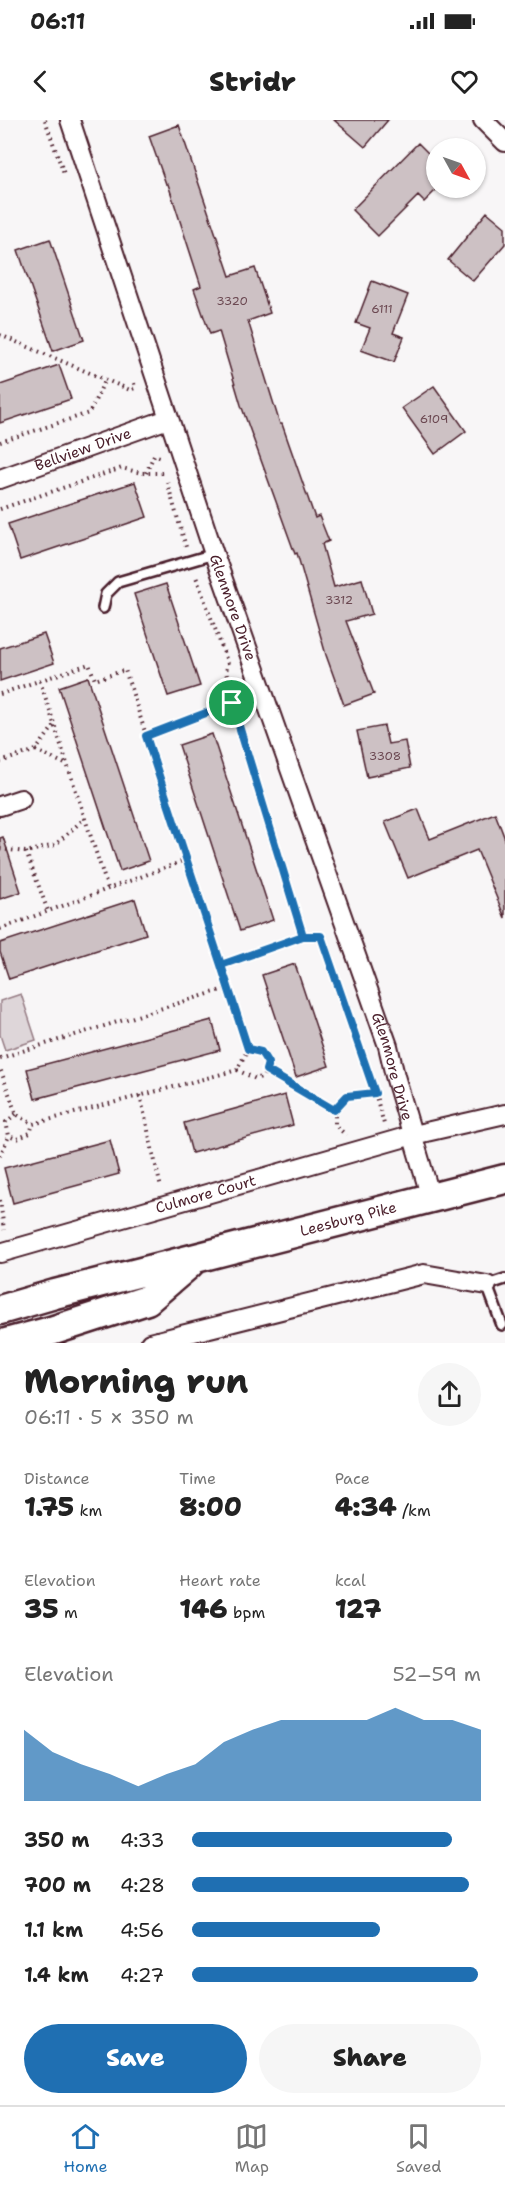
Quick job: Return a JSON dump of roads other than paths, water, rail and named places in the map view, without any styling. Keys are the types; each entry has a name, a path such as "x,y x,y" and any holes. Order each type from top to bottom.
{"main road":[{"name":"Leesburg Pike","path":"0,1310 505,1179"},
{"name":"Leesburg Pike","path":"6,1343 147,1300 193,1260"}],"street":[{"name":"Glenmore Drive","path":"70,120 214,554 388,1046 431,1198"},
{"path":"483,120 505,142"},
{"name":"Bellview Drive","path":"0,479 168,419"},
{"path":"0,806 21,799"},
{"name":"Culmore Court","path":"0,1253 413,1135 505,1114"},
{"path":"150,1343 424,1274 487,1285"}],"lane":[{"path":"103,608 106,594 118,582 214,554"},
{"path":"502,1324 487,1285 505,1279"}]}
